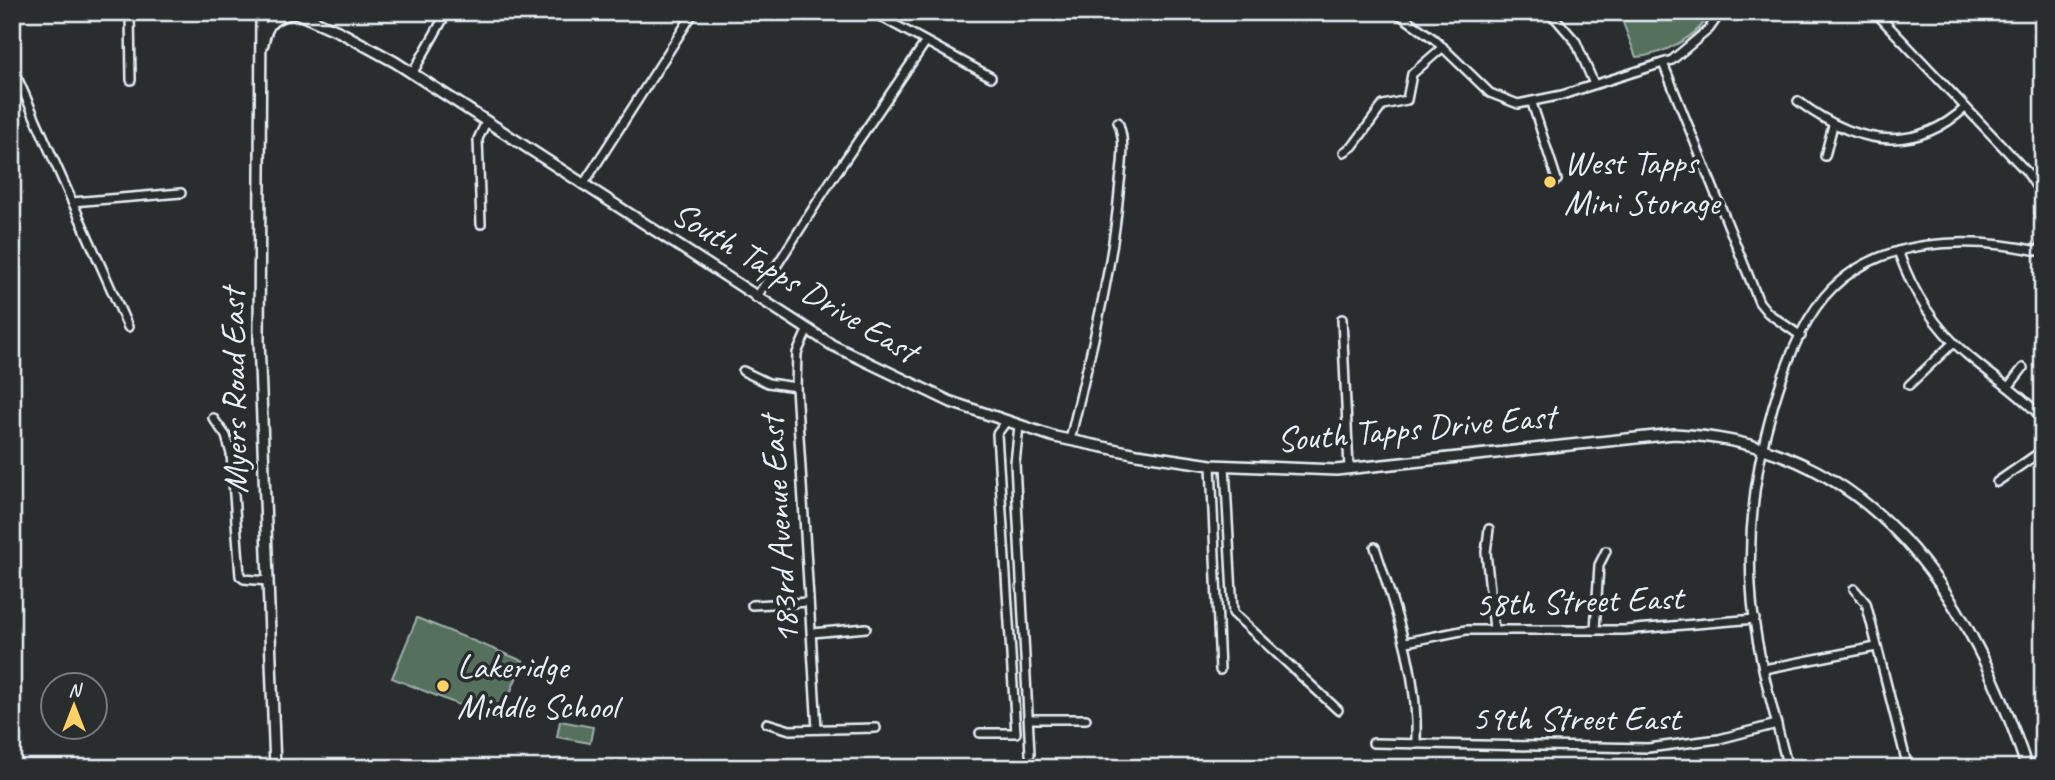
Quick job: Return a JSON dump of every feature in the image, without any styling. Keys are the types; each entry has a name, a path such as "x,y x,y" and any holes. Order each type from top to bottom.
{"street":[{"path":"130,12 131,80"},
{"name":"Myers Road East","path":"261,12 259,339 275,768"},
{"path":"412,74 447,12"},
{"path":"583,185 694,12"},
{"path":"873,12 925,43 991,76"},
{"path":"1396,12 1443,47 1474,81 1496,98 1510,103 1532,103 1664,63 1700,38 1721,12"},
{"path":"1550,12 1576,42 1594,83"},
{"path":"1875,12 2026,171 2043,204"},
{"path":"259,60 268,24 276,16 294,13"},
{"name":"South Tapps Drive East","path":"294,13 359,41 807,331 901,380 1019,426 1070,440 1211,466 1349,469 1662,434 1720,437 1762,447 1798,460 1834,478 1867,502 1905,538 1937,580 1985,662 2027,768"},
{"path":"756,298 832,179 925,43"},
{"path":"1344,152 1353,146 1383,105 1407,100 1412,74 1443,47"},
{"path":"1664,63 1759,302 1768,313 1801,336"},
{"path":"12,66 128,327"},
{"path":"1798,101 1833,125 1862,136 1908,137 1937,128 1965,108"},
{"path":"1532,103 1557,180"},
{"path":"481,224 478,139 486,122"},
{"path":"1070,440 1118,227 1123,159 1122,132 1118,122"},
{"path":"1825,156 1833,125"},
{"path":"72,202 181,193"},
{"path":"1788,768 1755,619 1751,553 1762,447 1778,391 1801,336 1823,299 1838,283 1871,262 1898,251 1936,244 1969,244 2041,252 2043,237"},
{"path":"1898,251 1907,276 1921,301 1953,343 2009,386 2043,419"},
{"path":"1342,319 1349,469"},
{"name":"183rd Avenue East","path":"807,331 797,354 796,387 817,729"},
{"path":"1909,385 1953,343"},
{"path":"2009,386 2023,368"},
{"path":"743,371 768,383 796,387"},
{"path":"213,418 226,436 231,454 236,485 239,569 244,579 268,581"},
{"path":"980,733 1016,733 998,434 1006,422"},
{"path":"1019,426 1015,463 1030,754"},
{"path":"1997,482 2043,450"},
{"path":"1211,466 1220,670"},
{"path":"1225,466 1233,613 1338,710"},
{"path":"1489,529 1486,552 1493,629"},
{"path":"1375,547 1406,642 1415,690 1416,744"},
{"path":"1595,630 1599,565 1606,551"},
{"path":"1854,589 1866,603 1908,768"},
{"path":"752,605 809,602"},
{"name":"58th Street East","path":"1406,642 1451,631 1595,630 1755,619"},
{"path":"812,633 866,628"},
{"path":"1764,669 1876,647"},
{"path":"1029,719 1086,719"},
{"path":"767,723 790,730 876,728"},
{"name":"59th Street East","path":"1373,743 1648,748 1719,739 1777,724"}],"green space":[{"path":"1619,12 1711,12 1698,29 1679,43 1657,53 1636,57"},
{"path":"417,618 523,661 499,721 392,678"},
{"path":"560,721 593,727 590,743 557,737"}],"place":[{"name":"West Tapps Mini Storage","path":"1550,182"},
{"name":"Lakeridge Middle School","path":"443,686"}]}
